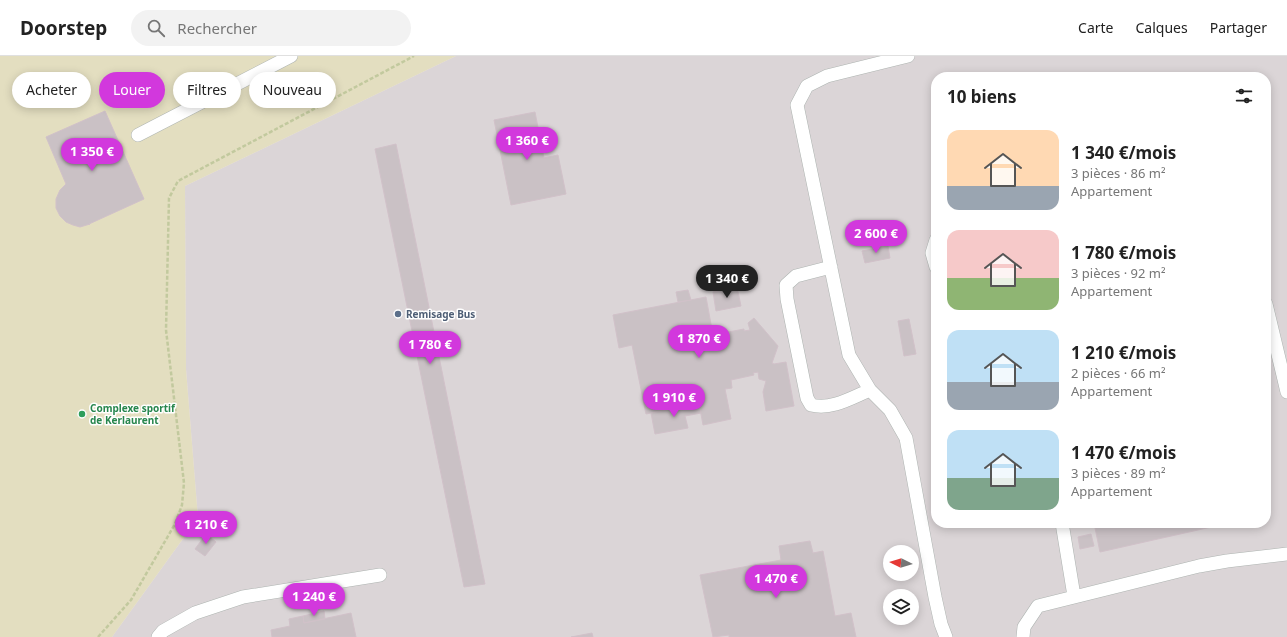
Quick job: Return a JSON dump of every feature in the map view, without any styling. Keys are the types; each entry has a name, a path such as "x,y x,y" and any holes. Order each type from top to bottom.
{"lane":[{"path":"138,135 291,56"},
{"path":"908,56 827,76 807,86 798,104 849,355 870,390 890,410 906,438 935,597 946,637"},
{"path":"831,267 796,276 786,285 786,299 807,398 811,405 818,407 832,405 870,390"},
{"path":"1271,325 1287,392"},
{"path":"1063,528 1074,596"},
{"path":"1023,637 1024,626 1038,606 1199,566 1287,554"},
{"path":"158,637 164,631 195,613 243,597 380,574"}],"path":[{"path":"98,637 131,600 175,524 182,505 184,483 166,330 169,198 178,181 414,56"}],"shaded area":[{"name":"Complexe sportif de Kerlaurent","path":"0,56 456,56 185,186 186,369 198,518 112,637 0,637"},
{"path":"456,56 1287,56 1287,637 112,637 198,518 186,369 185,186"}],"building":[{"path":"105,111 144,199 90,224 80,227 66,222 60,216 56,208 56,199 60,190 66,184 46,137"},
{"path":"535,112 544,158 558,155 566,194 511,205 494,120"},
{"path":"396,144 485,584 464,587 375,149"},
{"path":"888,246 890,258 865,263 862,251"},
{"path":"737,287 741,306 716,311 713,292"},
{"path":"688,290 691,300 678,302 676,292"},
{"path":"706,297 713,335 744,329 744,331 750,330 748,323 754,318 778,346 772,363 786,362 794,406 766,411 763,392 766,381 759,379 758,372 753,373 754,375 731,380 732,388 725,389 731,419 703,425 699,403 646,414 632,345 619,348 613,315"},
{"path":"909,319 916,354 904,356 898,321"},
{"path":"699,403 701,413 685,416 688,428 655,434 651,413"},
{"path":"1095,528 1207,528 1100,552"},
{"path":"206,534 216,542 205,556 195,549"},
{"path":"1091,534 1094,546 1080,549 1078,537"},
{"path":"810,541 813,553 823,551 835,616 851,613 856,637 729,637 729,635 713,637 700,575 781,560 779,546"},
{"path":"324,611 325,619 304,623 303,616"},
{"path":"351,613 356,637 272,637 271,630 290,626 289,619 303,616 304,623"},
{"path":"592,633 593,637 571,637"}],"place":[{"name":"Remisage Bus","path":"398,314"},
{"name":"Complexe sportif de Kerlaurent","path":"82,414"}]}
